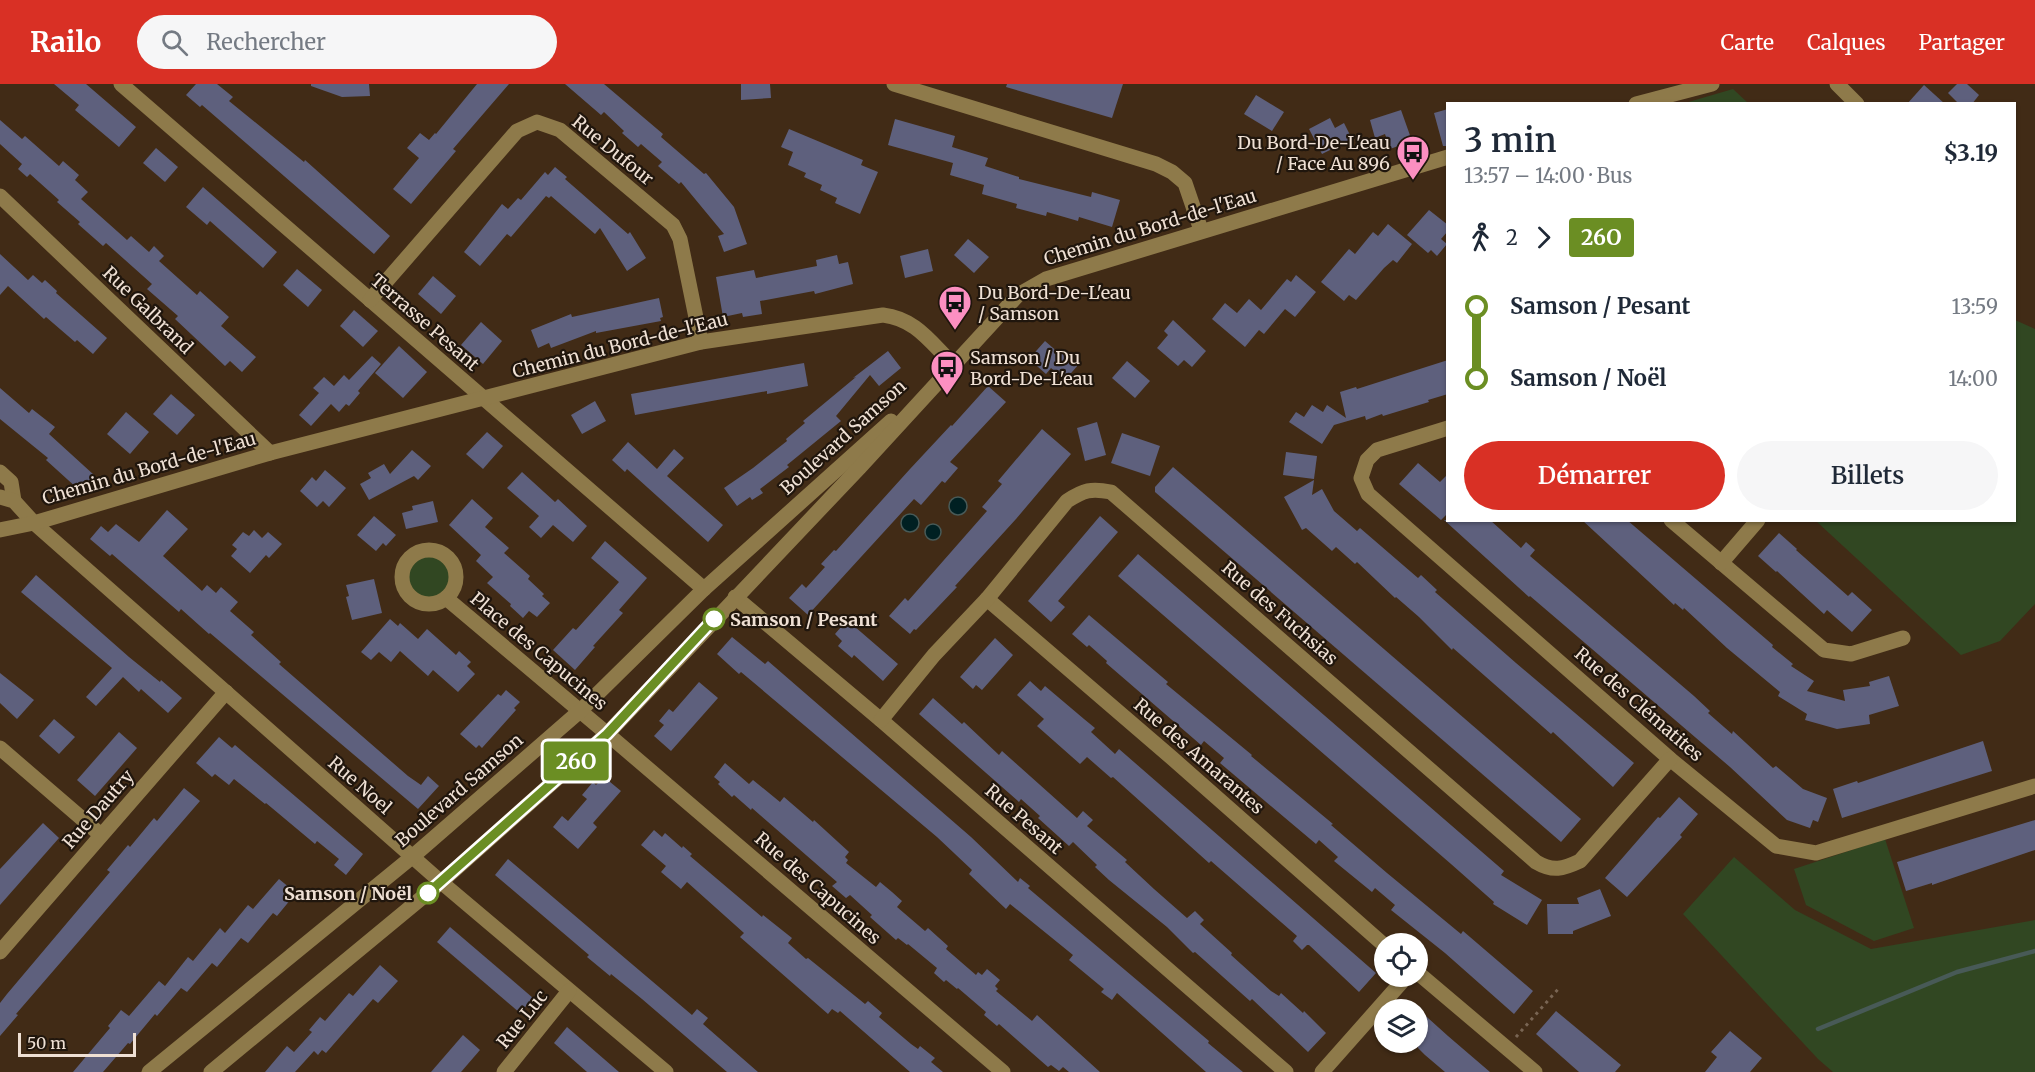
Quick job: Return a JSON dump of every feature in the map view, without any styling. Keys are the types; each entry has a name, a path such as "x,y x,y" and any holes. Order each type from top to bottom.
{"street":[{"name":"Terrasse Pesant","path":"121,84 704,589"},
{"path":"894,84 1156,164 1172,172 1185,183 1201,230"},
{"path":"1644,102 1712,84"},
{"path":"1836,84 1855,102"},
{"name":"Rue Dufour","path":"370,300 517,131 537,122 561,130 673,225 680,239 700,342"},
{"name":"Chemin du Bord-de-l'Eau","path":"0,530 34,523 270,453 700,342 883,315 910,322 953,364 1018,295 1046,279 1201,230 1446,158"},
{"name":"Rue Galbrand","path":"0,196 270,453"},
{"name":"Boulevard Samson","path":"149,1072 412,857 580,711 704,589 953,364"},
{"name":"Boulevard Samson","path":"211,1072 441,882 607,734 860,467 953,364"},
{"name":"Rue des Clématites","path":"1446,429 1377,450 1367,460 1361,478 1368,494 1670,759 1776,846 1816,853 2035,786"},
{"name":"Rue Noel","path":"0,472 11,482 7,499 412,857 666,1072"},
{"name":"Rue des Fuchsias","path":"881,720 934,655 987,599 1067,501 1081,492 1096,489 1111,492 1536,862 1548,869 1564,869 1580,861 1670,759"},
{"path":"1673,522 1824,650 1851,654 1903,638"},
{"path":"1722,563 1756,522"},
{"name":"Rue Pesant","path":"735,597 881,720 1286,1072"},
{"name":"Place des Capucines","path":"446,598 607,734"},
{"name":"Rue des Amarantes","path":"987,599 1374,936"},
{"name":"Rue Dautry","path":"0,952 226,692"},
{"name":"Rue des Capucines","path":"607,734 1003,1072"},
{"path":"0,748 101,835"},
{"path":"1428,981 1535,1072"},
{"path":"1322,1072 1397,987"},
{"name":"Rue Luc","path":"504,1072 569,991"}],"path":[{"path":"1506,1047 1559,988"}],"green space":[{"path":"1733,89 1747,102 1688,102"},
{"path":"2016,320 2035,329 2035,604 2000,641 1961,655 1817,522 2016,522"},
{"path":"429,550 439,552 448,558 454,567 456,577 454,587 448,596 439,602 429,604 419,602 410,596 404,587 402,577 404,567 410,558 419,552"},
{"path":"1885,839 1914,928 1874,941 1806,905 1794,869"},
{"path":"1734,857 1795,910 1871,949 2035,920 2035,1072 1833,1072 1818,1059 1683,914"}],"water":[{"path":"954,497 962,497 967,502 965,513 954,515 949,510 949,502"},
{"path":"906,514 914,514 919,519 917,530 906,532 901,527 901,519"},
{"path":"930,524 936,524 941,532 939,538 930,540 925,535 925,529"}],"building":[{"path":"54,84 86,84 136,127 119,147 75,110 79,105"},
{"path":"196,84 217,84 233,97 229,101 304,162 305,160 390,236 374,254 202,105 200,107 186,95"},
{"path":"311,84 369,84 370,96 342,97 311,86"},
{"path":"477,84 509,84 453,149 456,151 411,204 393,189 419,158 407,148 420,133 429,140 436,134"},
{"path":"565,84 604,84 663,134 661,137 704,174 706,173 734,207 747,244 724,252 718,236 724,234 681,182 679,184 658,166 662,162 641,144 638,147 604,112 601,115"},
{"path":"741,84 770,84 771,98 741,100"},
{"path":"1007,84 1123,84 1112,118 1006,87"},
{"path":"1957,84 1967,84 1979,95 1974,102 1957,102 1948,93"},
{"path":"1924,85 1943,102 1909,102"},
{"path":"1256,95 1284,112 1272,131 1244,114"},
{"path":"1401,110 1412,141 1390,149 1385,134 1375,138 1370,120"},
{"path":"1446,110 1446,146 1443,146 1434,113"},
{"path":"1330,118 1335,128 1344,123 1352,139 1322,154 1309,129"},
{"path":"895,119 955,136 952,147 988,158 985,166 1019,177 1019,179 1091,197 1092,192 1120,200 1112,227 1079,217 1078,221 1047,212 1046,216 1016,208 1017,204 982,194 984,185 950,175 953,163 888,145"},
{"path":"0,120 22,139 25,136 59,166 63,161 79,175 75,180 88,192 81,199 127,240 131,236 149,252 154,246 164,256 159,261 197,295 200,291 229,317 221,326 256,357 242,372 230,361 225,366 175,319 178,316 147,289 152,284 106,243 103,246 78,224 80,222 57,202 59,200 30,174 27,177 18,169 22,164 0,144"},
{"path":"789,129 863,160 861,165 878,172 860,214 835,203 837,198 820,190 822,185 804,177 806,173 788,165 793,152 781,147"},
{"path":"156,148 178,167 165,182 143,163"},
{"path":"555,167 567,177 565,179 628,234 630,232 646,258 627,271 600,228 595,234 551,196 549,198 546,196 511,237 507,234 480,266 464,252 502,204 508,209 518,198 521,200 545,172 548,175"},
{"path":"203,187 277,252 263,268 210,221 207,225 186,207"},
{"path":"1429,210 1446,223 1446,233 1441,239 1446,245 1437,256 1431,250 1428,253 1407,235"},
{"path":"1388,224 1412,244 1397,263 1393,260 1384,268 1356,300 1349,295 1344,301 1321,282 1349,249 1355,254 1373,232 1378,236"},
{"path":"968,239 989,257 974,273 954,255"},
{"path":"928,249 933,271 905,278 900,256"},
{"path":"0,254 28,280 33,275 42,283 45,280 57,291 56,293 107,338 93,354 46,317 44,319 8,286 0,295"},
{"path":"837,255 839,264 848,262 853,284 815,294 814,291 760,301 762,314 743,317 742,313 723,317 716,277 754,270 756,278 817,266 816,260"},
{"path":"297,269 322,290 308,307 283,285"},
{"path":"1296,275 1316,292 1295,317 1285,309 1264,334 1259,330 1245,347 1212,319 1225,303 1237,313 1249,299 1261,310 1287,279 1291,282"},
{"path":"433,276 456,296 441,314 418,294"},
{"path":"659,298 663,317 660,318 661,321 596,333 596,331 551,348 549,343 538,348 531,330 571,314 572,317"},
{"path":"354,310 378,331 363,347 340,326"},
{"path":"1173,320 1206,351 1192,367 1184,360 1178,366 1157,348 1168,335 1164,331"},
{"path":"481,322 502,341 483,364 461,345"},
{"path":"1045,341 1060,354 1064,351 1079,364 1065,380 1051,368 1046,374 1029,359"},
{"path":"399,346 427,372 403,398 375,373"},
{"path":"888,351 901,368 879,386 870,375 836,416 841,421 760,489 763,493 752,500 750,497 737,506 724,488 787,441 786,439 805,423 803,421"},
{"path":"372,356 381,364 358,391 360,393 349,406 346,404 339,412 331,404 311,426 299,415 319,393 313,388 324,377 334,386 344,375 349,380"},
{"path":"1127,361 1150,381 1135,398 1112,378"},
{"path":"1446,361 1446,395 1383,416 1382,414 1366,420 1365,416 1334,425 1322,444 1289,422 1296,412 1304,417 1312,405 1323,412 1327,405 1346,418 1340,392 1356,387 1357,389"},
{"path":"804,363 808,386 767,394 767,391 635,415 631,394"},
{"path":"988,386 1006,402 950,462 958,468 945,483 942,481 921,505 914,499 808,615 789,598 802,584 806,588 825,567 821,564 834,550 836,551"},
{"path":"0,388 29,413 32,409 55,427 49,434 94,475 96,484 78,489 46,460 48,458 0,419"},
{"path":"171,394 195,415 177,435 153,414"},
{"path":"595,401 606,421 582,434 571,415"},
{"path":"126,412 149,432 130,454 107,434"},
{"path":"1097,422 1106,455 1085,461 1077,428"},
{"path":"1042,429 1071,454 955,586 957,587 910,634 889,616 905,598 908,601 987,511 982,507 1002,484 998,481"},
{"path":"487,432 503,446 483,469 466,454"},
{"path":"1122,433 1160,446 1150,476 1111,463"},
{"path":"628,442 657,469 674,449 684,458 667,476 723,525 708,542 627,469 625,472 612,460"},
{"path":"412,450 431,466 418,480 414,476 369,500 360,484 371,478 368,473 384,464 390,474"},
{"path":"1286,452 1317,456 1314,479 1283,475"},
{"path":"1418,463 1440,482 1446,476 1446,515 1441,520 1399,484"},
{"path":"1173,467 1581,819 1561,842 1155,492 1155,487"},
{"path":"325,470 346,488 329,507 323,501 317,507 300,491 312,477 316,481"},
{"path":"522,472 555,502 558,499 587,526 573,542 553,525 541,538 529,527 539,516 507,488"},
{"path":"1314,480 1312,495 1322,489 1334,511 1357,531 1360,528 1418,578 1421,575 1437,590 1435,592 1634,763 1613,787 1553,732 1551,734 1453,648 1452,650 1357,562 1355,564 1336,547 1332,551 1306,528 1302,530 1284,497"},
{"path":"472,499 493,518 485,527 509,548 504,553 530,576 528,579 550,603 537,617 529,611 523,618 487,583 493,577 476,561 481,555 449,525"},
{"path":"433,501 438,522 406,529 402,513 413,510 412,506"},
{"path":"167,510 188,529 163,556 202,591 207,585 216,593 221,587 238,602 230,611 254,632 251,635 281,662 279,664 408,776 421,785 428,776 439,786 418,809 181,609 179,612 112,554 110,556 90,539 101,526 108,532 116,524 139,542"},
{"path":"374,516 396,535 386,546 383,543 376,551 357,535"},
{"path":"1100,516 1118,532 1058,601 1065,607 1051,622 1028,601"},
{"path":"1446,522 1492,522 1521,548 1526,542 1535,550 1530,556 1694,696 1710,711 1708,713 1732,734 1733,731 1773,768 1776,766 1803,789 1827,798 1818,822 1813,820 1810,828 1787,820 1730,767 1529,597"},
{"path":"1584,522 1629,522 1773,645 1772,647 1793,664 1791,666 1814,681 1807,691 1845,701 1843,690 1870,686 1869,682 1889,676 1899,706 1869,715 1870,724 1837,729 1805,720 1807,714 1778,696 1780,692 1684,608 1683,610 1675,603 1674,605"},
{"path":"254,530 262,538 268,532 282,544 269,558 266,555 250,573 231,556 237,549 232,545 243,532 249,536"},
{"path":"1779,533 1848,596 1852,592 1872,610 1852,632 1827,610 1824,614 1758,556"},
{"path":"605,541 647,578 619,610 623,613 575,670 553,650 573,628 576,630 619,582 591,558"},
{"path":"1138,554 1504,871 1501,875 1542,900 1527,925 1493,904 1494,902 1451,864 1118,576"},
{"path":"36,575 129,657 182,698 168,713 141,689 139,692 123,677 96,706 86,697 112,668 21,592"},
{"path":"374,579 382,613 352,620 346,597 349,596 346,585"},
{"path":"1089,615 1387,873 1461,934 1463,931 1533,991 1514,1014 1428,939 1428,933 1420,933 1391,910 1395,905 1375,888 1372,892 1334,861 1338,857 1319,840 1316,844 1220,763 1224,758 1204,741 1201,745 1106,663 1107,661 1089,645 1087,647 1072,634"},
{"path":"390,619 398,626 400,623 418,639 427,629 456,655 459,651 471,662 467,666 475,674 458,692 433,670 428,676 400,651 391,662 379,652 371,660 361,652"},
{"path":"847,620 898,664 883,681 854,655 852,658 838,646 842,641 835,634"},
{"path":"732,637 765,664 768,661 971,837 1018,882 1020,878 1030,886 1028,888 1243,1072 1206,1072 1117,993 1112,1000 1101,992 1104,989 1069,960 1073,955 1010,904 1006,909 969,874 972,870 937,837 717,654"},
{"path":"995,638 1013,655 982,690 976,685 973,689 960,677"},
{"path":"0,673 34,700 17,719 0,703"},
{"path":"1030,681 1041,691 1045,686 1095,728 1091,732 1115,754 1119,749 1374,971 1374,975 1359,992 1309,945 1302,950 1293,941 1297,936 1211,861 1209,863 1113,777 1111,778 1087,757 1080,764 1037,726 1044,719 1017,695"},
{"path":"699,682 718,698 671,751 654,736 664,725 659,721 669,709 673,712"},
{"path":"506,690 520,702 514,708 516,710 482,748 479,745 476,748 460,734 498,694 501,696"},
{"path":"933,698 962,724 964,722 999,755 1002,751 1077,818 1083,811 1093,820 1087,826 1127,860 1125,862 1154,889 1187,918 1195,911 1204,920 1200,924 1232,953 1231,955 1271,991 1279,996 1281,993 1303,1013 1304,1011 1326,1033 1308,1052 1252,999 1250,1001 1195,952 1193,953 1167,927 1109,880 1073,842 1069,846 1021,799 1019,802 919,714"},
{"path":"54,719 75,737 59,754 39,736"},
{"path":"119,732 137,748 95,796 77,780"},
{"path":"219,737 232,748 235,745 363,854 346,875 334,865 339,859 317,841 315,844 234,779 229,785 215,774 212,777 196,763"},
{"path":"1983,741 1992,771 1842,818 1833,789 1857,781 1858,783"},
{"path":"725,763 749,784 753,780 780,802 784,797 813,822 814,820 849,852 845,857 848,860 846,863 876,887 880,882 892,892 902,901 897,907 925,931 928,928 948,946 946,949 976,975 978,972 982,975 987,969 1000,980 995,986 998,989 996,991 1032,1021 1037,1015 1100,1072 1069,1072 1063,1067 1059,1071 1051,1065 1048,1067 999,1024 997,1026 984,1015 986,1012 958,988 946,980 944,982 934,973 937,968 908,944 898,938 896,940 850,895 846,898 832,886 837,882 752,808 751,810 734,795 732,797 718,784 720,782 714,777"},
{"path":"604,777 621,791 593,823 597,827 578,849 553,827 562,816 568,821 587,799 582,795 593,782 596,785"},
{"path":"184,788 200,801 16,1014 18,1015 0,1036 0,1003 110,872 107,870 128,845 130,847 154,818 157,821"},
{"path":"1679,797 1698,814 1680,835 1682,837 1627,897 1605,878 1658,817 1660,818"},
{"path":"2035,820 2035,850 1932,885 1932,883 1906,891 1897,862"},
{"path":"43,823 59,838 0,905 0,869"},
{"path":"654,830 662,837 665,833 682,848 683,846 692,854 690,856 762,917 763,915 792,938 788,943 806,959 808,958 865,1004 868,1001 882,1013 879,1017 911,1044 918,1049 920,1046 935,1058 931,1062 943,1072 910,1072 840,1011 838,1013 832,1009 828,1014 740,937 744,933 687,882 681,889 661,872 666,866 641,845"},
{"path":"508,859 692,1015 697,1009 708,1018 703,1024 758,1072 727,1072 642,999 587,957 589,955 495,875"},
{"path":"279,879 296,893 277,916 273,913 248,943 241,938 217,967 212,963 187,992 181,988 103,1072 73,1072 110,1028 108,1026 121,1010 129,1016 159,981 165,986 188,957 193,961 220,928 225,933 248,905 253,909"},
{"path":"1600,889 1611,916 1573,931 1573,934 1548,934 1547,904 1579,904 1577,898"},
{"path":"450,927 533,998 520,1013 437,942"},
{"path":"380,965 398,981 378,1003 373,999 326,1053 322,1050 318,1055 314,1051 295,1072 265,1072 287,1046 294,1052 312,1032 309,1030 320,1017 325,1021 349,993 353,996"},
{"path":"1556,1011 1621,1065 1615,1072 1579,1072 1536,1034"},
{"path":"1428,1018 1490,1072 1445,1072 1423,1053 1428,1053"},
{"path":"567,1027 619,1072 587,1072 554,1043"},
{"path":"1730,1031 1762,1058 1750,1072 1705,1072 1717,1057 1711,1052"},
{"path":"463,1035 480,1050 461,1072 431,1072"}],"waterway":[{"path":"1818,1029 1957,972 2035,951"}],"bus line":[{"name":"26O","path":"428,893 607,734 714,619"}],"place":[{"name":"Du Bord-De-L'eau / Face Au 896","path":"1413,181"},
{"name":"Du Bord-De-L'eau / Samson","path":"955,331"},
{"name":"Samson / Du Bord-De-L'eau","path":"947,396"},
{"name":"Samson / Pesant","path":"714,619"},
{"name":"Samson / Noël","path":"428,893"}]}
